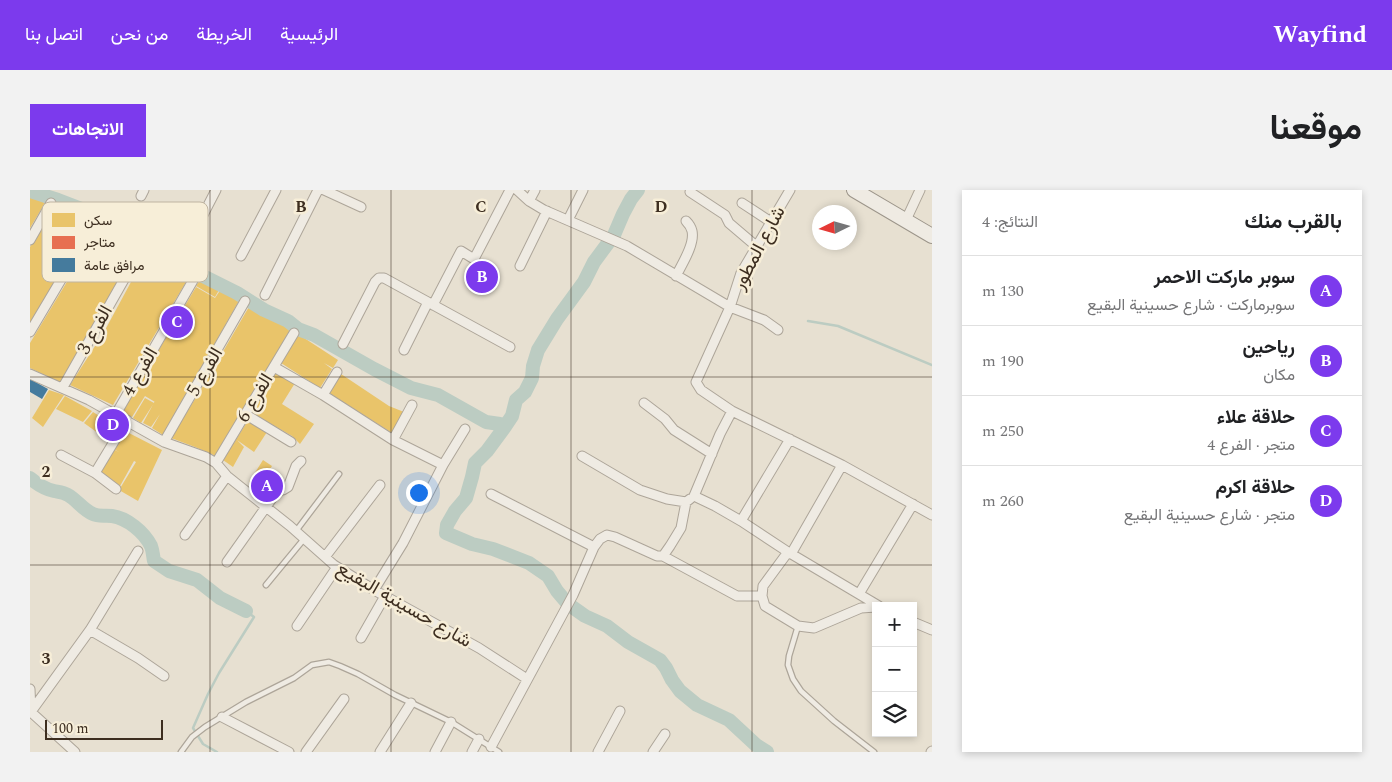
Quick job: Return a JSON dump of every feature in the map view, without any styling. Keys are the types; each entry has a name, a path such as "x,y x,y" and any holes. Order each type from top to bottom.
{"main road":[{"path":"858,191 932,236"}],"street":[{"path":"208,205 216,190"},
{"path":"241,256 276,190"},
{"path":"265,295 318,190"},
{"path":"324,190 361,207"},
{"path":"404,350 461,251 474,259 510,190"},
{"path":"517,190 530,201 548,211 626,246 730,307 764,320 778,330"},
{"path":"530,201 535,190"},
{"path":"568,220 583,190"},
{"name":"شارع المطور","path":"732,411 701,390 696,382 730,307 741,273 790,190"},
{"path":"906,220 920,190"},
{"path":"690,192 725,215 729,223 756,246"},
{"path":"742,203 771,222"},
{"path":"520,266 548,211"},
{"path":"30,240 42,219"},
{"path":"676,276 693,236 692,228 686,220"},
{"path":"343,344 375,282 379,278 384,278 510,347"},
{"path":"30,332 60,282"},
{"name":"الفرع 3","path":"63,387 123,282"},
{"name":"الفرع 4","path":"116,414 193,282"},
{"name":"الفرع 5","path":"164,442 245,301"},
{"name":"الفرع 6","path":"216,463 294,333"},
{"path":"274,367 323,395 393,440 443,465"},
{"path":"323,395 337,372"},
{"name":"شارع حسينية البقيع","path":"30,374 46,382 63,387 116,414 164,442 206,457 216,463 227,476 296,531 337,567 374,590 480,648 527,679"},
{"path":"644,403 665,419 674,430 712,454"},
{"path":"393,440 412,405"},
{"path":"663,556 680,528 686,502 694,496 732,411 842,465 932,515"},
{"path":"245,414 291,442"},
{"path":"95,473 127,420"},
{"path":"374,590 403,543 443,465 464,429"},
{"path":"741,520 790,439"},
{"path":"61,455 95,473 116,489"},
{"path":"582,456 640,490 667,499 686,502"},
{"path":"227,562 273,497 280,490 288,487 296,466 301,461"},
{"path":"842,465 790,553 763,586 762,596 765,606 798,626 814,628 861,608 872,607"},
{"path":"185,535 227,476"},
{"path":"325,557 380,485"},
{"path":"491,494 594,547"},
{"path":"694,496 741,520 790,553 872,603"},
{"path":"859,594 913,504"},
{"path":"491,747 573,595 594,547 600,539 607,535 615,536 657,556 663,556 737,596 762,596"},
{"path":"30,712 90,630 138,550"},
{"path":"297,626 337,567"},
{"path":"361,638 385,596"},
{"path":"917,624 932,630"},
{"path":"90,630 138,658 164,676"},
{"path":"30,688 30,712 75,752"},
{"path":"306,752 344,698"},
{"path":"380,752 411,703"},
{"path":"598,752 620,711"},
{"path":"222,717 289,752"},
{"path":"435,752 451,722"},
{"path":"653,752 665,734"},
{"path":"472,752 479,739"}],"lane":[{"path":"296,531 339,474"},
{"path":"266,585 304,539"},
{"path":"798,626 788,665 794,678 802,690 834,721 874,752"},
{"path":"181,752 192,737 205,727 246,702 286,682 312,665 328,662 358,674 451,722 499,752"}],"building: سكن":[{"path":"30,196 43,202 42,208 30,228"},
{"path":"42,229 42,282 54,282 30,325 30,247"},
{"path":"67,282 118,282 61,383 30,368 30,343"},
{"path":"131,282 186,282 113,405 70,385 104,332"},
{"path":"199,282 204,282 219,290 215,297 196,286"},
{"path":"196,287 215,298 221,289 240,299 163,435 152,428 160,414 151,427 143,423 155,402 145,396 132,417 122,412"},
{"path":"250,305 292,328 216,456 171,438"},
{"path":"298,334 338,360 333,368 324,363 332,369 320,388 281,363"},
{"path":"276,372 295,383 282,404 314,424 300,444 292,436 252,413"},
{"path":"341,374 389,406 404,412 392,433 329,393"},
{"path":"49,390 64,395 43,427 32,418"},
{"path":"65,396 92,411 83,422 56,409"},
{"path":"145,398 154,403 141,423 133,418"},
{"path":"93,412 120,429 112,442 103,436 108,428 102,436 84,423"},
{"path":"249,419 267,432 254,452 237,440 244,447 233,467 223,460"},
{"path":"125,431 162,450 138,501 119,490 136,462 134,461 120,486 101,472 113,449 119,452 114,449"},
{"path":"263,460 272,466 257,489 249,482"}],"building: متاجر":[{"path":"267,476 276,482 267,498 257,490"}],"building: مرافق عامة":[{"path":"30,379 48,389 42,399 30,392"}],"waterway":[{"path":"504,428 512,416 516,400 525,392 532,378 533,366 538,350 557,319 584,282 594,262 614,235 623,214 638,190"},
{"path":"30,191 63,202"},
{"path":"208,278 237,293 264,310 288,321 298,329 314,335 411,388 438,395 486,422 500,424 504,428 487,451 475,463 466,498 455,511 447,525 446,533 472,544 493,549 529,563 548,576 568,604 660,660 680,691 697,705 729,720 756,745 767,752"},
{"path":"808,321 838,326 932,365"},
{"path":"30,478 44,488 68,495 93,514 118,517 129,523 140,531 148,541 152,548 154,561 169,571 197,580 220,598 246,611"},
{"path":"217,752 203,744 193,728 219,673 254,617 246,611"}],"place":[{"name":"رياحين","path":"482,277"},
{"name":"حلاقة علاء","path":"177,322"},
{"name":"حلاقة اكرم","path":"113,425"},
{"name":"سوبر ماركت الاحمر","path":"267,486"}]}
